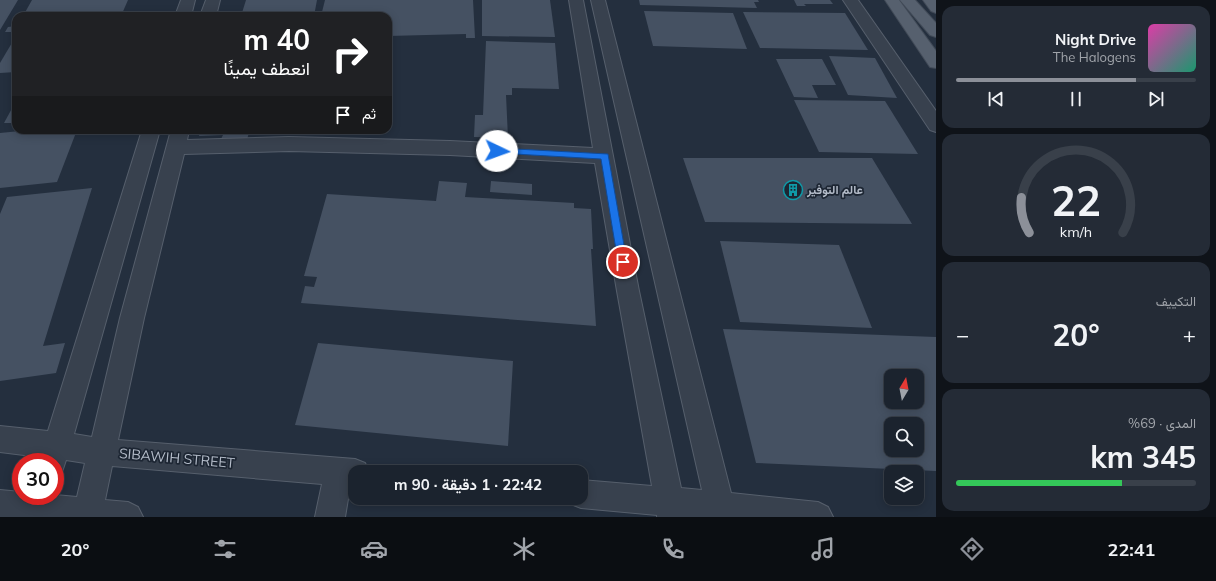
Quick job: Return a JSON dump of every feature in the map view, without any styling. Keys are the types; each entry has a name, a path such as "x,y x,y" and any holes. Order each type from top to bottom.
{"main road":[{"path":"892,0 936,62"},
{"path":"907,0 936,32"},
{"path":"930,0 936,8"}],"street":[{"path":"184,12 188,0"},
{"path":"209,12 212,0"},
{"path":"576,0 605,156 628,292 670,510"},
{"path":"598,0 720,506"},
{"path":"850,0 936,125"},
{"path":"54,453 150,134"},
{"path":"88,515 132,318 178,138 289,144 450,148 605,156"},
{"name":"SIBAWIH STREET","path":"0,440 54,453 102,452 347,473"},
{"path":"330,517 347,473"},
{"path":"588,495 670,510 720,506 818,517"},
{"path":"0,504 38,507 88,515 128,517"}],"building":[{"path":"0,0 18,0 0,30"},
{"path":"32,0 128,0 123,12 25,12"},
{"path":"246,0 317,0 315,12 242,12"},
{"path":"325,0 473,0 475,38 466,38 466,34 392,36 392,12 322,12"},
{"path":"482,0 550,0 555,37 482,36"},
{"path":"639,0 758,0 759,2 754,2 757,8 640,5"},
{"path":"794,0 830,0 833,4 804,4 806,6 797,6"},
{"path":"644,11 733,13 747,49 653,46"},
{"path":"743,12 845,13 868,50 760,48"},
{"path":"12,26 12,32 5,32 8,27"},
{"path":"486,41 555,43 559,89 512,88 512,95 506,95 508,138 474,137 475,115 483,115"},
{"path":"12,43 12,72 0,73 0,63"},
{"path":"829,56 875,58 897,98 848,95"},
{"path":"776,59 822,59 836,85 812,85 818,98 794,97"},
{"path":"794,100 885,101 918,154 819,152"},
{"path":"12,108 12,123 4,123"},
{"path":"12,132 12,134 75,134 57,182 0,188 0,133"},
{"path":"200,134 249,134 247,139 221,139 223,135 199,136"},
{"name":"عالم التوفير","path":"683,158 872,158 912,224 705,222"},
{"path":"439,181 467,183 465,197 574,203 574,208 591,209 593,249 591,249 596,326 301,303 305,286 314,287 317,277 304,276 327,194 436,201"},
{"path":"491,181 532,184 532,195 490,192"},
{"path":"92,188 43,346 65,343 56,373 0,381 0,214 7,197"},
{"path":"720,241 839,245 872,328 740,322"},
{"path":"723,329 936,337 936,471 924,470 924,465 884,465 884,469 756,463"},
{"path":"318,343 513,361 508,446 295,425"}],"place":[{"name":"عالم التوفير","path":"793,190"}],"route":[{"path":"497,151 605,156 623,262"}]}
